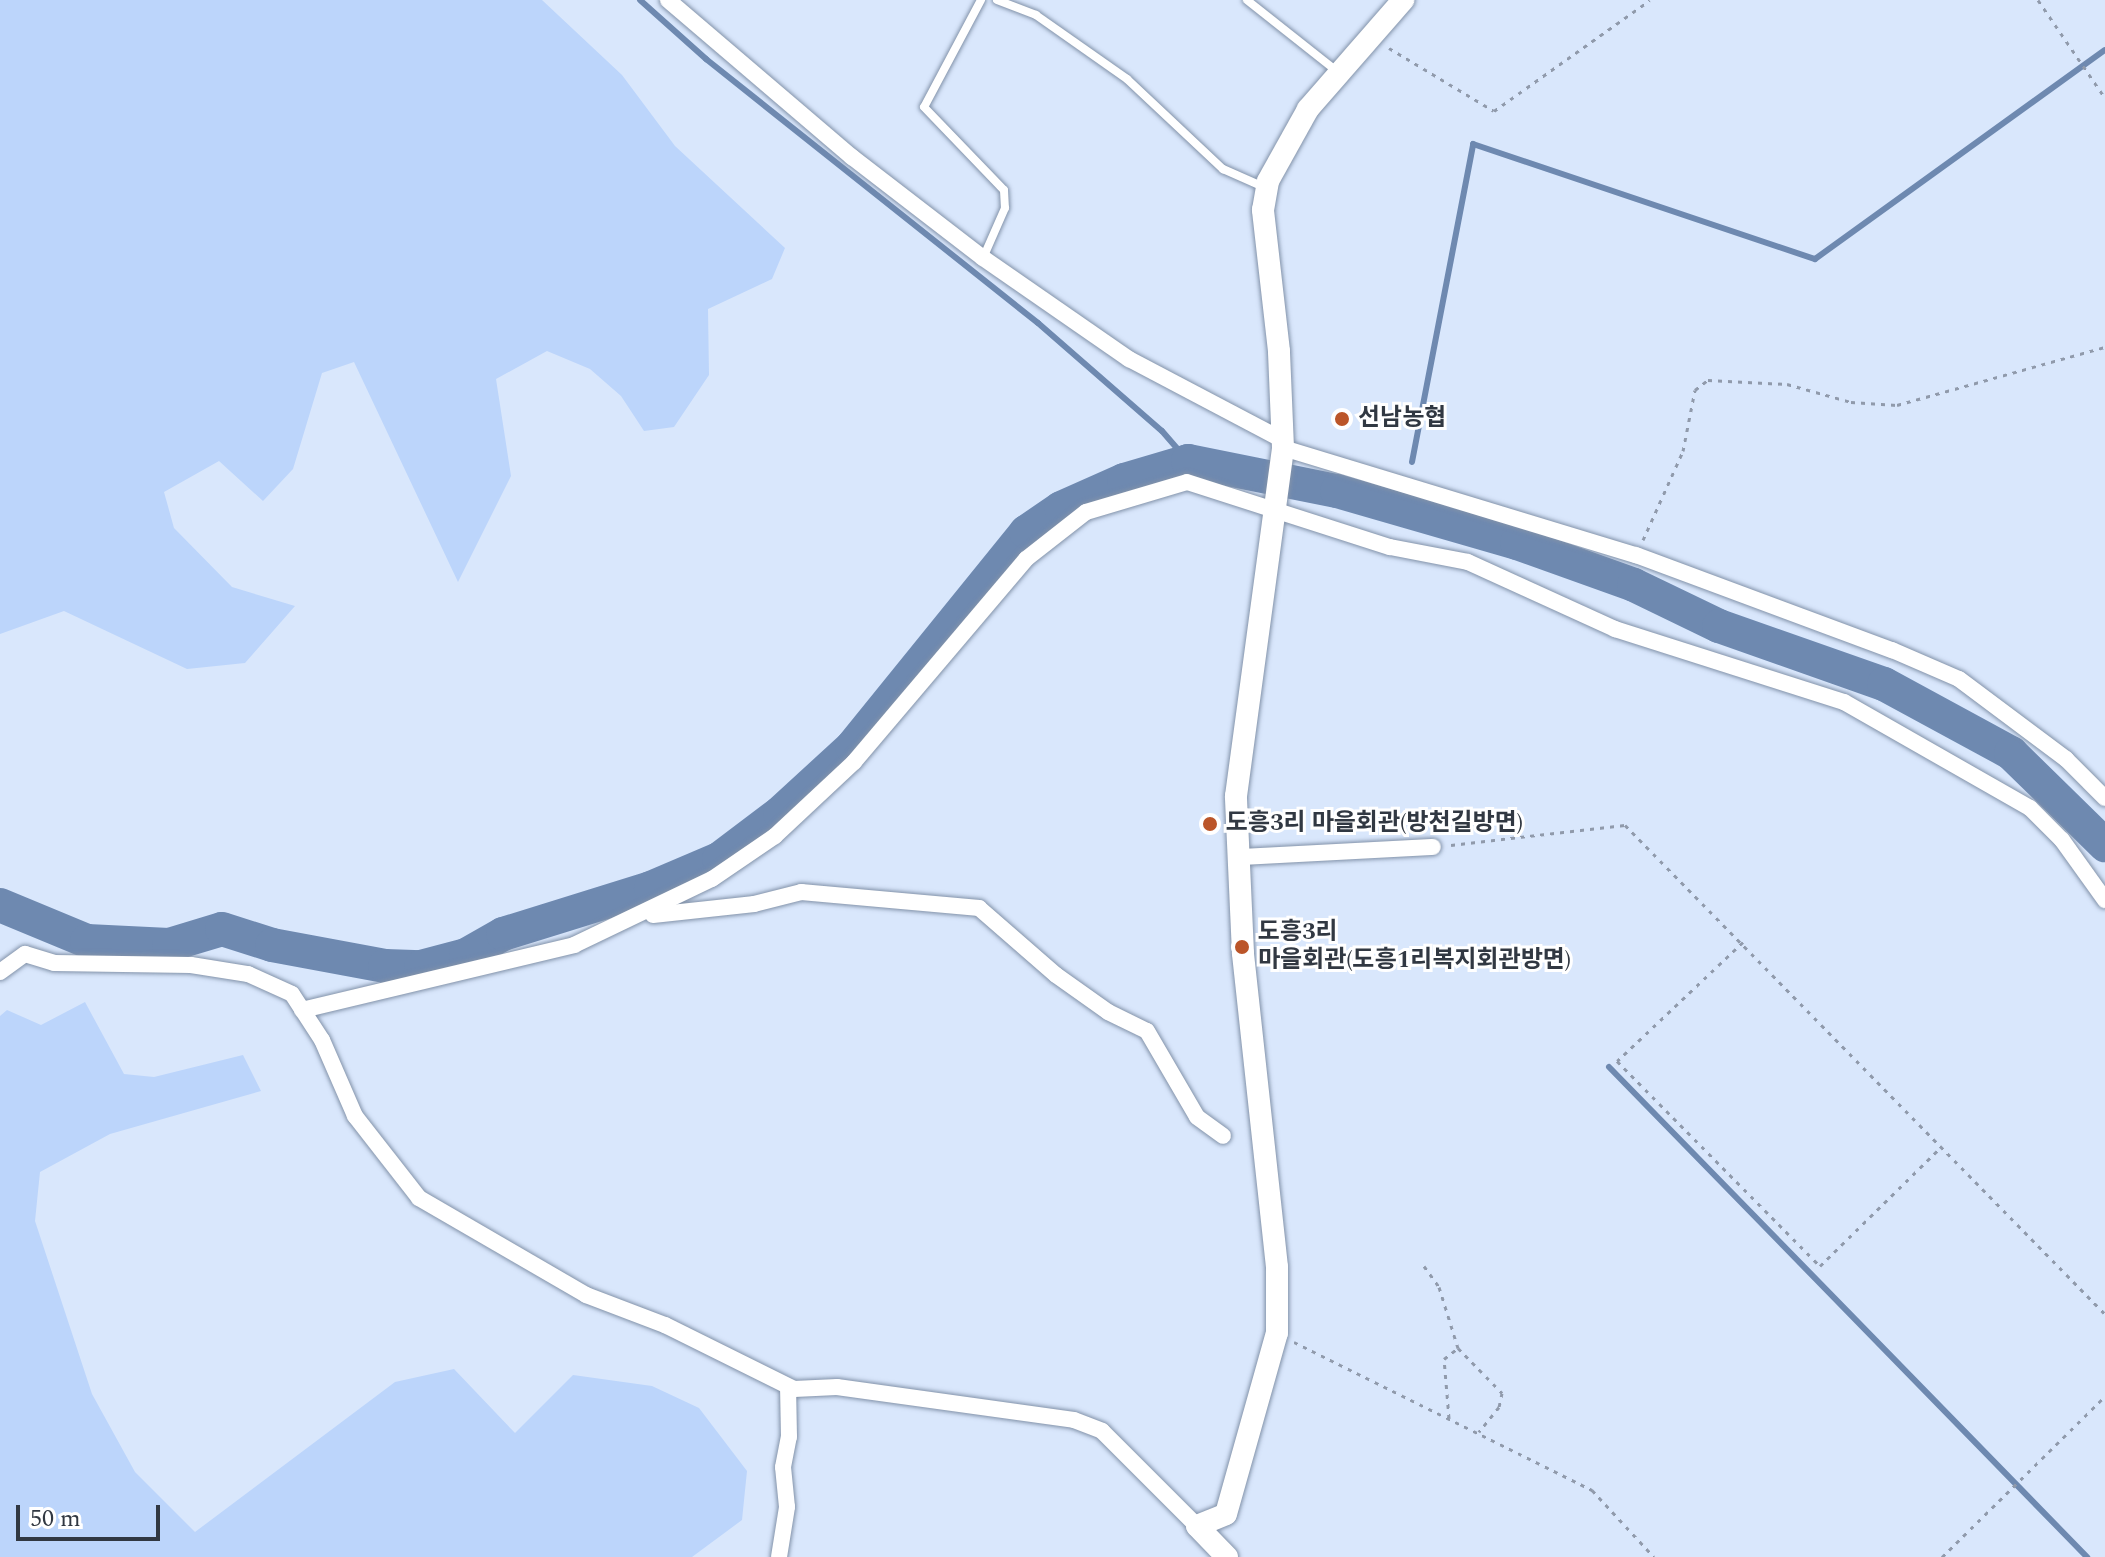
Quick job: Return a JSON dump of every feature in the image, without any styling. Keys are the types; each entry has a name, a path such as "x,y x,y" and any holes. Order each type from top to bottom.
{"street":[{"path":"668,0 852,157 983,258 1129,359 1282,449 1636,555 1959,679 2066,759 2105,798"},
{"path":"1197,1526 1226,1514 1277,1333 1277,1267 1243,953 1236,796 1241,734 1282,449 1282,389 1263,210 1267,188 1284,146 1403,0"},
{"path":"302,1010 574,945 641,916 712,879 805,810 854,762 1026,559 1086,512 1187,482 1276,504 1390,547 1468,562 1615,629 1844,702 2030,808 2062,840 2105,900"},
{"path":"1240,857 1433,847"},
{"path":"641,916 754,904 801,892 979,908 1056,975 1108,1012 1147,1031 1197,1117 1223,1136"},
{"path":"0,972 25,954 54,963 191,965 248,974 292,994 322,1040 355,1116 419,1198 586,1295 665,1325 788,1387 837,1387 1074,1420 1102,1431 1227,1557"},
{"path":"779,1557 787,1507 783,1467 789,1437 788,1387"}],"lane":[{"path":"981,0 924,107 1004,190 1005,208 983,258"},
{"path":"997,0 1036,15 1127,79 1223,169 1267,188"},
{"path":"1247,0 1340,74"}],"path":[{"path":"1372,38 1494,111 1650,0"},
{"path":"2038,0 2105,98"},
{"path":"1636,555 1683,451 1695,390 1708,380 1787,384 1851,402 1897,405 2105,347"},
{"path":"1433,847 1625,825 2105,1314"},
{"path":"1743,942 1617,1061 1820,1266 1942,1145"},
{"path":"1424,1266 1439,1287 1458,1348 1502,1393 1499,1407 1478,1434"},
{"path":"1277,1333 1592,1490 1654,1557"},
{"path":"1449,1418 1444,1359 1458,1348"},
{"path":"1942,1557 2105,1396"}],"shaded area":[{"path":"0,0 542,0 622,75 675,146 785,248 772,279 708,309 709,375 674,427 644,431 621,396 590,369 547,351 496,379 511,476 458,582 354,362 322,373 293,469 263,501 219,461 164,492 174,528 232,587 295,606 245,663 187,669 64,611 0,634"},
{"path":"85,1002 124,1074 154,1077 243,1055 261,1091 110,1134 40,1172 35,1221 92,1394 135,1472 195,1532 395,1382 454,1369 515,1433 573,1375 652,1386 699,1408 747,1471 742,1520 692,1557 0,1557 0,1016 7,1010 41,1025"}],"waterway":[{"path":"640,0 706,59 1038,323 1162,431 1188,461"},
{"path":"1412,462 1473,144 1815,259 2105,50"},
{"path":"0,905 87,941 169,945 222,929 272,945 385,966 421,967 466,955 503,934 651,888 719,859 780,813 852,747 1026,532 1061,508 1124,480 1188,461 1337,491 1517,543 1634,585 1719,626 1884,684 2011,753 2105,845"},
{"path":"1609,1067 2087,1557"}],"place":[{"name":"선남농협","path":"1342,419"},
{"name":"도흥3리 마을회관(방천길방면)","path":"1210,824"},
{"name":"도흥3리 마을회관(도흥1리복지회관방면)","path":"1242,947"}]}
